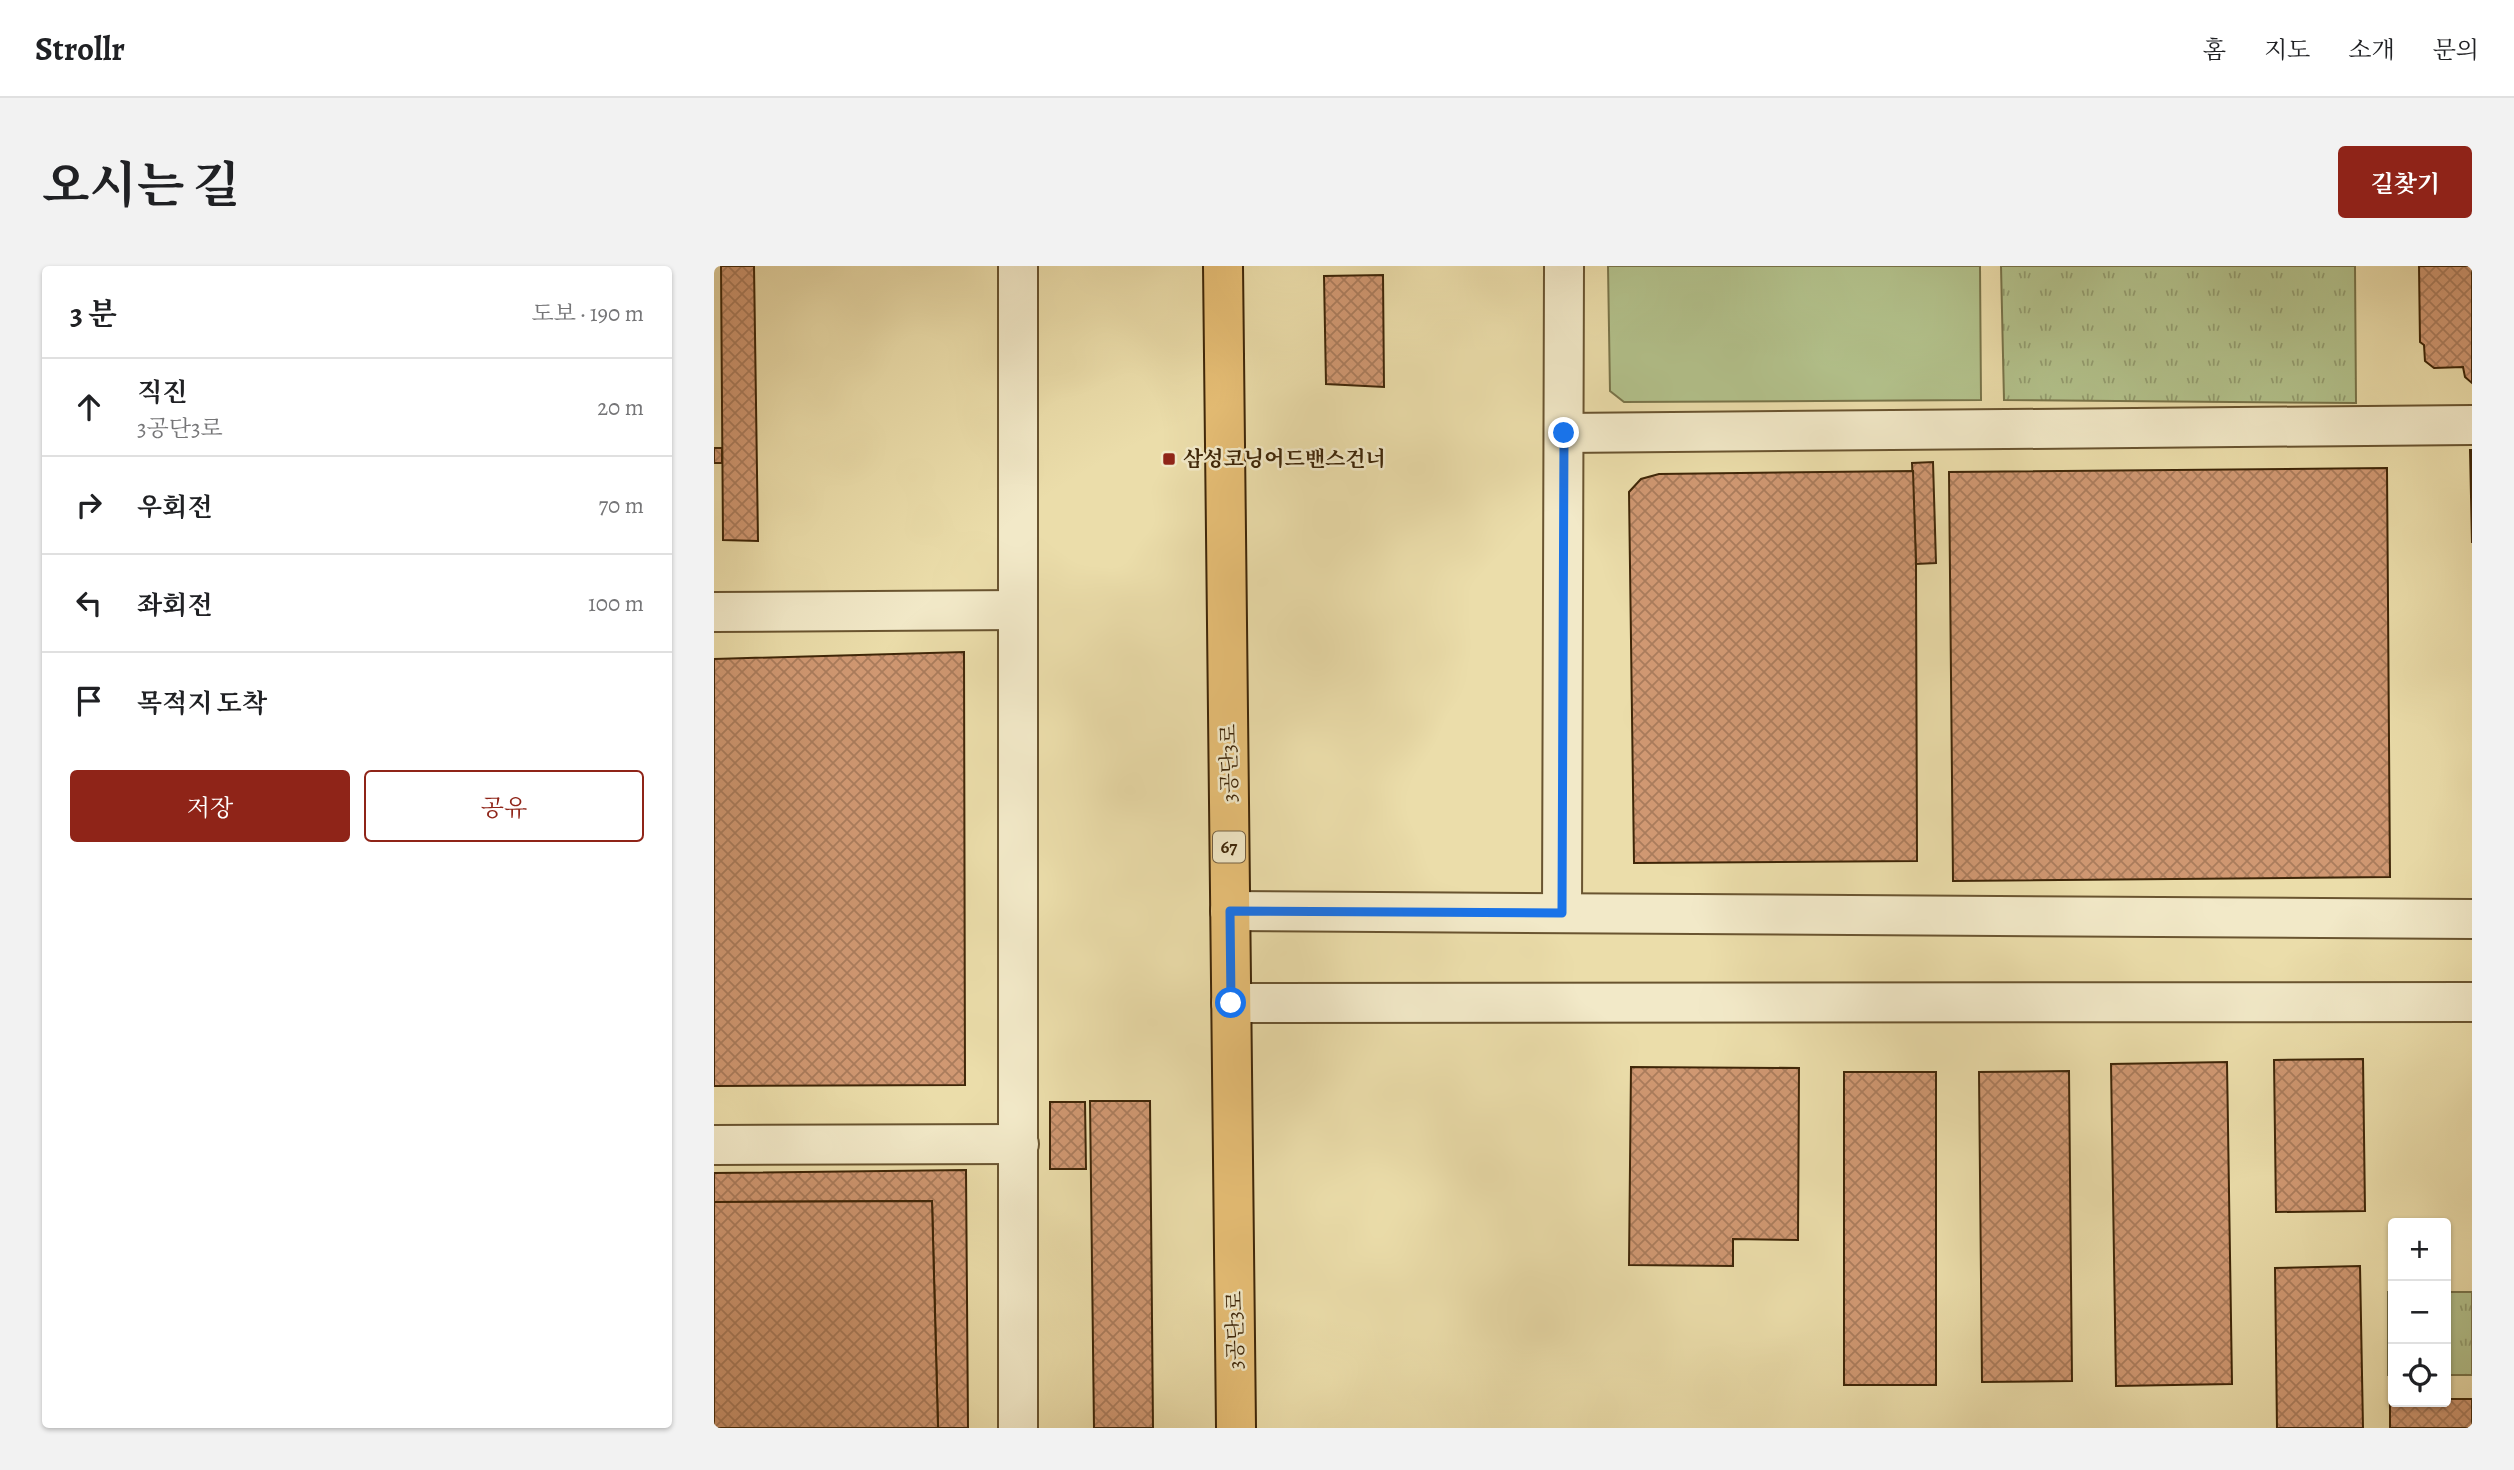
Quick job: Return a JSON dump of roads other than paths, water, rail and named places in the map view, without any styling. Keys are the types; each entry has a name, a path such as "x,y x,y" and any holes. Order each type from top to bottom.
{"main road":[{"name":"3공단3로","path":"1223,266 1236,1428"}],"lane":[{"path":"1018,266 1018,1428"},
{"path":"1562,913 1564,266"},
{"path":"1564,433 2472,425"},
{"path":"714,612 1018,610"},
{"path":"1230,911 2472,919"},
{"path":"1231,1003 2472,1002"},
{"path":"714,1145 1018,1144"}],"place":[{"name":"삼성코닝어드밴스건너","path":"1169,459"}]}
